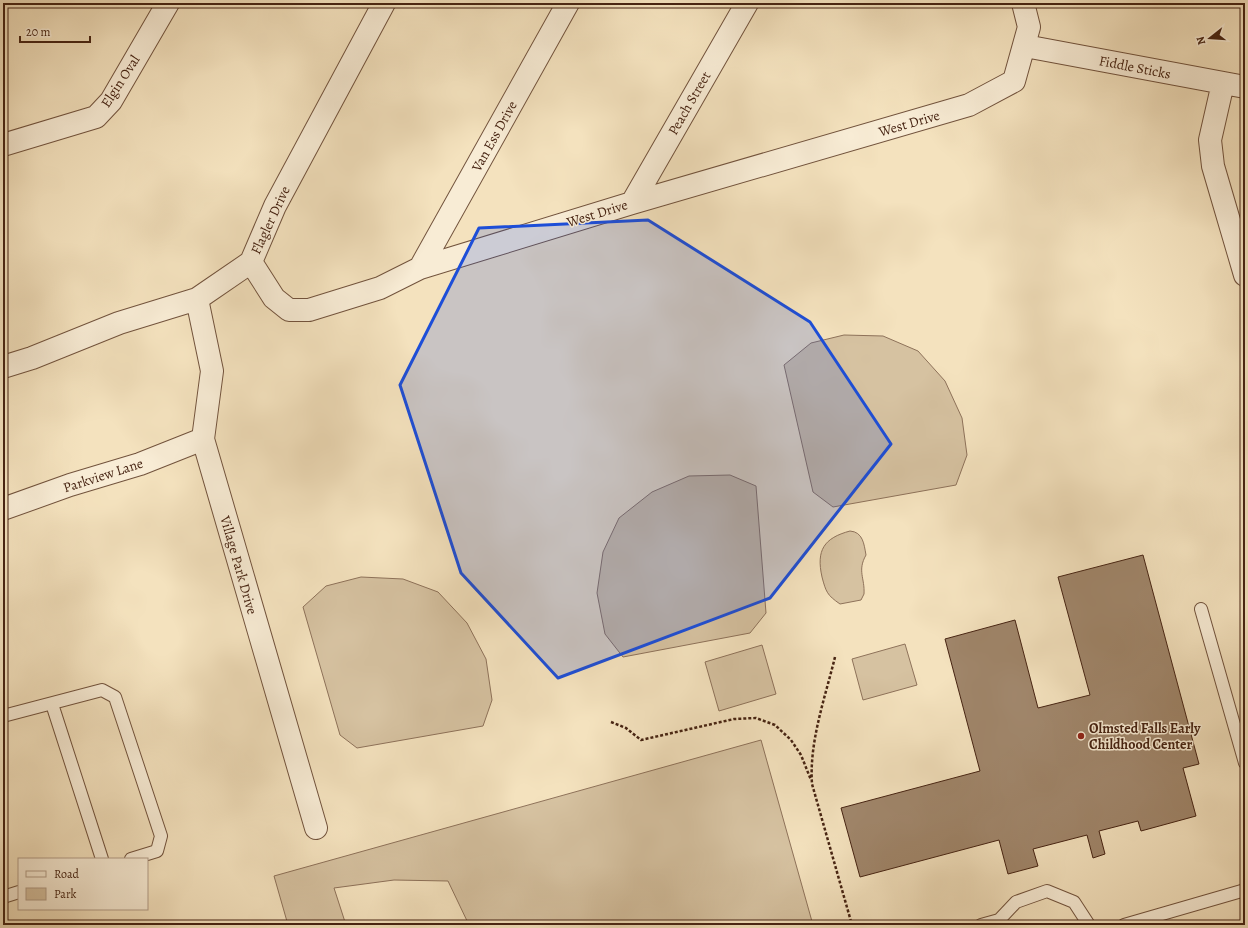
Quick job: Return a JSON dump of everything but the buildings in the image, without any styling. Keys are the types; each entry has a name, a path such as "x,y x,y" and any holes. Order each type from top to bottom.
{"street":[{"name":"Elgin Oval","path":"3,145 96,117 111,101 168,3"},
{"name":"Flagler Drive","path":"3,367 32,358 119,323 197,299 251,262 275,206 384,3"},
{"name":"Van Ess Drive","path":"420,268 568,3"},
{"name":"Peach Street","path":"632,203 747,3"},
{"name":"West Drive","path":"251,262 274,298 289,310 309,310 380,288 420,268 632,203 969,105 1014,81 1025,46 1029,27 1023,3"},
{"name":"Fiddle Sticks","path":"1025,46 1245,88"},
{"path":"1223,83 1210,140 1213,166 1245,276"},
{"name":"Village Park Drive","path":"197,299 212,371 203,439 316,828"},
{"name":"Parkview Lane","path":"3,509 70,485 140,464 203,439"}],"lane":[{"path":"1201,609 1245,763"},
{"path":"3,716 102,690 115,696 161,836 157,851 134,858"},
{"path":"52,704 102,858"},
{"path":"1124,925 1245,890"},
{"path":"981,925 999,923 1016,902 1047,891 1074,902 1089,925"},
{"path":"3,897 18,892"}],"path":[{"path":"812,784 811,768 813,750 835,657"},
{"path":"611,722 626,728 641,740 734,719 756,718 775,725 791,740 801,755 812,784 852,925"}],"highlighted area":[{"path":"648,220 810,322 891,444 770,598 558,678 461,573 400,385 479,228"}],"green space":[{"path":"844,335 883,336 918,351 945,381 962,418 967,455 956,485 833,507 813,492 784,365 811,343"},
{"path":"730,475 756,486 766,613 750,633 623,657 605,634 597,593 603,552 619,518 652,492 689,476"},
{"path":"850,531 858,534 862,539 866,555 862,566 864,594 861,600 840,604 832,598 826,590 820,568 820,559 821,552 828,542 834,537"},
{"path":"361,577 403,579 438,592 467,623 486,659 492,700 483,726 357,748 340,735 303,607 326,586"},
{"path":"905,644 917,685 863,700 852,659"},
{"path":"762,645 776,694 719,711 705,662"},
{"path":"761,740 813,925 469,925 448,881 394,880 334,888 346,925 288,925 274,876"}],"place":[{"name":"Olmsted Falls Early Childhood Center","path":"1081,736"}]}
